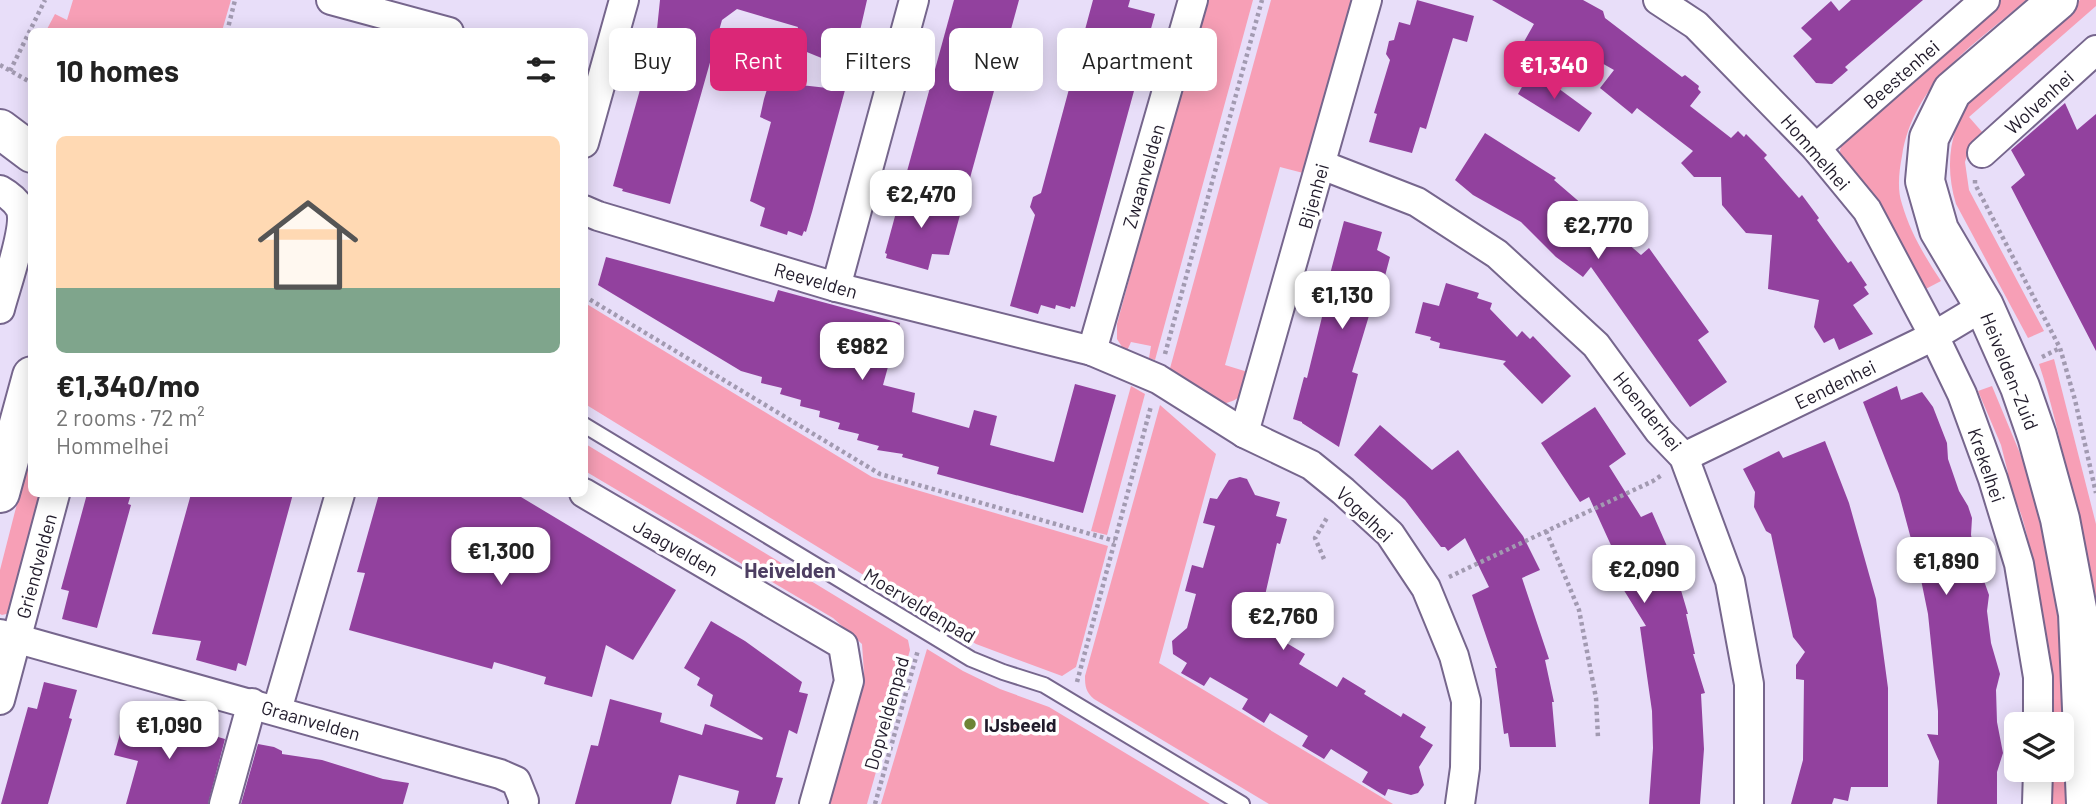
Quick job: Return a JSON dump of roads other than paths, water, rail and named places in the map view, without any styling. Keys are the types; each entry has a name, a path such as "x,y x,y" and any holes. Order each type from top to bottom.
{"street":[{"path":"588,114 594,70 624,0"},
{"path":"836,287 914,0"},
{"name":"Zwaanvelden","path":"1092,351 1193,0"},
{"name":"Bijenhei","path":"1244,433 1367,0"},
{"name":"Hommelhei","path":"1658,0 1696,24 1816,148 1867,210 1934,336"},
{"name":"Beestenhei","path":"1816,148 1985,0"},
{"name":"Heivelden-Zuid","path":"2057,0 1952,91 1929,138 1925,181 1939,230 1984,306 2020,387 2060,519 2078,614 2088,803"},
{"path":"340,1 435,28"},
{"name":"Wolvenhei","path":"1982,153 2096,50"},
{"path":"0,129 28,150"},
{"name":"Hoenderhei","path":"1322,165 1417,202 1497,254 1595,345 1659,431 1684,457 1733,594 1749,684 1749,804"},
{"path":"0,190 20,208 23,223 0,309"},
{"name":"Reevelden","path":"588,212 836,287 1092,351"},
{"name":"Eendenhei","path":"1684,457 1934,336 1984,306"},
{"name":"Krekelhei","path":"1934,336 1962,394 2020,564 2038,677 2038,712"},
{"name":"Vogelhei","path":"1092,351 1158,379 1244,433 1311,465 1390,534 1426,588 1454,656 1466,701 1465,768 1460,804"},
{"path":"0,493 28,391"},
{"name":"Jaagvelden","path":"588,495 843,645 849,681 814,804"},
{"name":"Griendvelden","path":"0,700 9,637 54,497"},
{"path":"223,804 264,707 339,497"},
{"name":"Graanvelden","path":"9,637 500,774 516,781 523,804"},
{"path":"2037,804 2038,782"}],"lane":[{"name":"Moerveldenpad","path":"588,427 971,659 1044,685 1242,804"}],"place":[{"name":"IJsbeeld","path":"970,724"}],"district":[{"name":"Heivelden","path":"790,569"}]}
